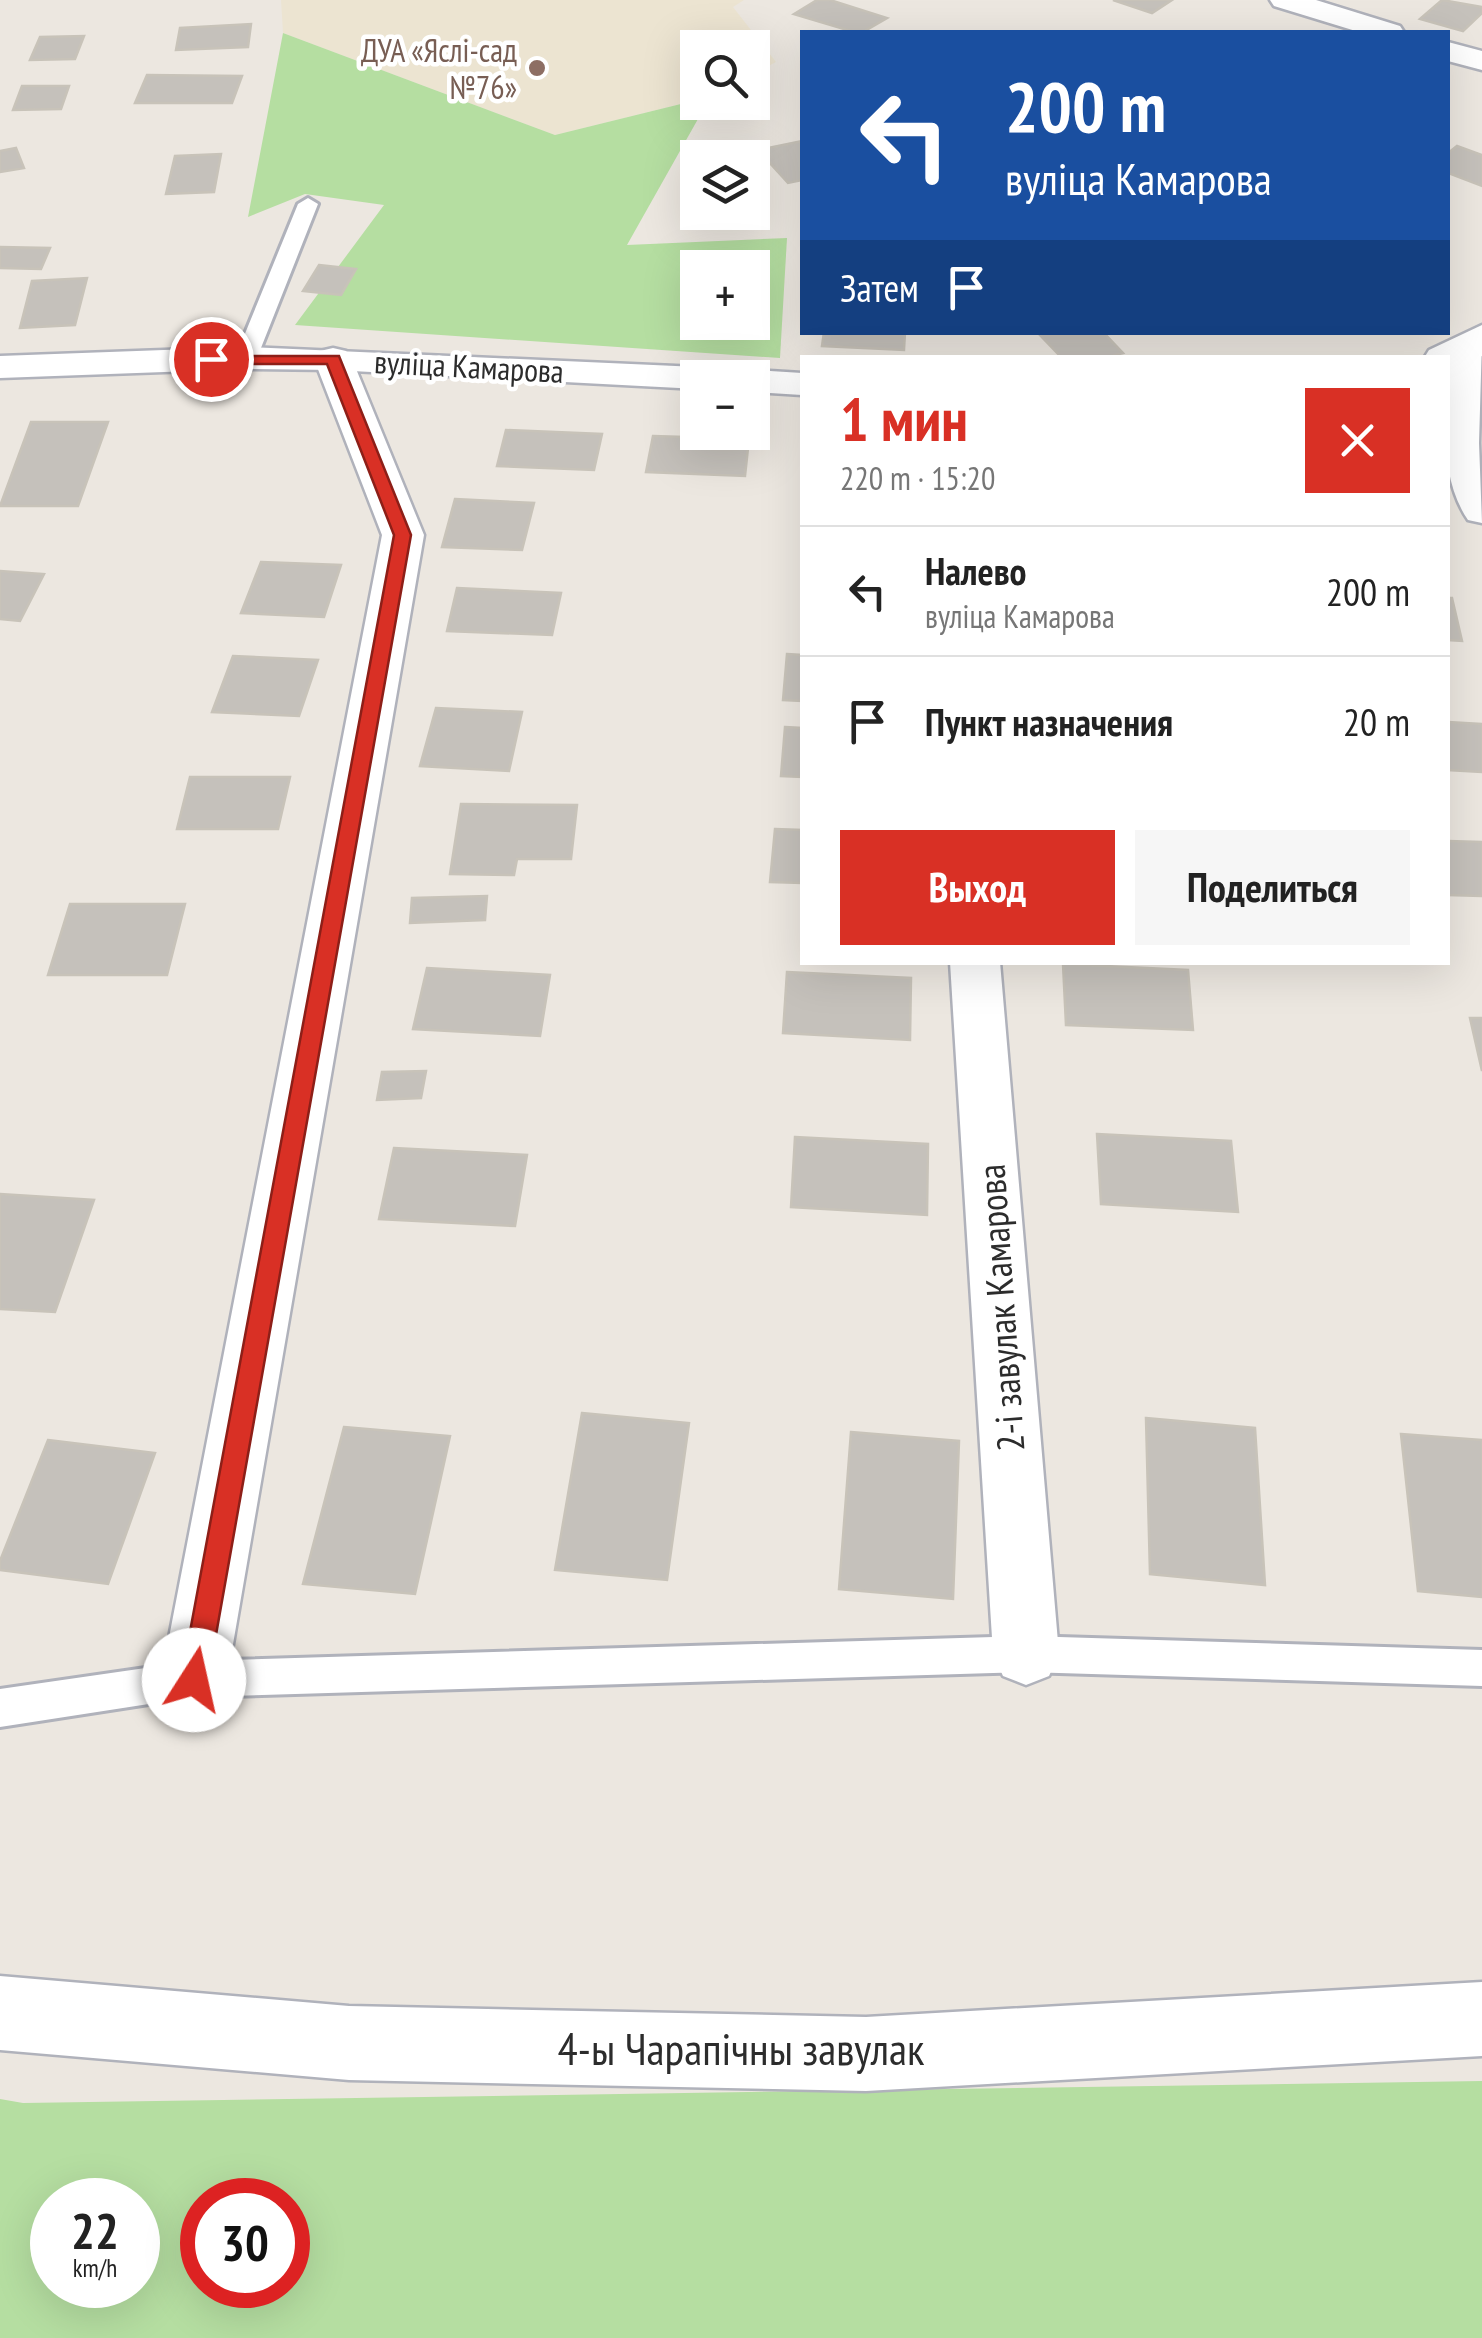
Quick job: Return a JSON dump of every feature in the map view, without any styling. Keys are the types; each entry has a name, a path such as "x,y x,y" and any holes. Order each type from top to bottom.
{"street":[{"path":"1285,0 1382,30"},
{"path":"1450,51 1482,61"},
{"path":"1469,348 1458,443 1482,511"},
{"name":"вуліца Камарова","path":"0,367 246,358 333,359 680,377"},
{"path":"194,1680 402,535 333,359"},
{"path":"770,382 800,384"},
{"name":"2-і завулак Камарова","path":"975,965 1026,1654"},
{"name":"4-ы Чарапічны завулак","path":"0,2013 350,2043 866,2054 1482,2019"}],"lane":[{"path":"246,358 308,204"},
{"path":"0,1708 194,1680 1026,1654 1482,1668"}],"shaded area":[{"name":"ДУА «Яслі-сад №76»","path":"281,0 744,0 733,7 751,30 680,30 680,104 555,135 283,33"}],"green space":[{"path":"283,33 555,135 680,104 680,120 697,120 686,140 680,140 680,151 627,245 787,238 780,358 295,325 384,205 305,194 248,217"},
{"path":"1482,2081 1482,2338 0,2338 0,2099 23,2103"}],"building":[{"path":"817,0 830,0 887,18 866,30 847,30 794,14"},
{"path":"1113,0 1172,0 1152,13"},
{"path":"1442,0 1482,7 1482,13 1463,31 1420,19"},
{"path":"251,24 248,47 176,50 180,28"},
{"path":"84,36 75,59 30,60 40,37"},
{"path":"147,75 242,76 232,103 135,103"},
{"path":"22,86 69,86 61,109 13,110"},
{"path":"800,141 800,180 788,183 770,163 770,148"},
{"path":"1457,146 1482,155 1482,186 1450,174 1450,151"},
{"path":"16,148 24,168 0,172 0,151"},
{"path":"221,154 214,192 166,194 175,156"},
{"path":"0,247 50,248 41,269 0,268"},
{"path":"319,265 356,269 341,295 303,291"},
{"path":"87,278 75,325 20,328 32,281"},
{"path":"824,335 905,335 904,350 822,346"},
{"path":"1040,335 1106,335 1123,353 1115,355 1059,355"},
{"path":"31,422 108,422 78,506 0,506"},
{"path":"506,430 602,434 594,470 497,466"},
{"path":"653,436 680,437 680,450 748,450 745,476 646,472"},
{"path":"455,499 534,503 522,550 442,547"},
{"path":"261,562 341,565 324,617 241,613"},
{"path":"0,571 44,574 20,621 0,619"},
{"path":"457,588 561,593 552,635 447,631"},
{"path":"1450,598 1452,598 1462,641 1450,640"},
{"path":"787,654 800,655 800,701 783,700"},
{"path":"233,656 318,660 299,716 212,712"},
{"path":"436,708 522,712 509,771 420,766"},
{"path":"1450,722 1482,724 1482,772 1450,770"},
{"path":"785,727 800,728 800,777 781,776"},
{"path":"190,777 290,777 278,829 177,829"},
{"path":"461,804 577,805 571,859 517,859 514,875 450,874"},
{"path":"775,829 800,830 800,883 770,882"},
{"path":"1450,841 1482,842 1482,896 1450,895"},
{"path":"487,896 485,920 410,923 412,898"},
{"path":"70,904 185,904 167,975 48,975"},
{"path":"1063,965 1188,970 1193,1030 1066,1025"},
{"path":"427,968 550,975 540,1036 413,1029"},
{"path":"787,972 911,978 910,1040 783,1033"},
{"path":"1470,1018 1482,1018 1482,1071"},
{"path":"426,1071 421,1098 377,1100 382,1072"},
{"path":"1097,1134 1231,1141 1238,1212 1101,1204"},
{"path":"795,1137 928,1144 927,1215 791,1207"},
{"path":"394,1148 527,1155 515,1226 379,1219"},
{"path":"0,1194 94,1200 55,1312 0,1309"},
{"path":"582,1413 689,1423 667,1580 555,1570"},
{"path":"1146,1418 1255,1428 1265,1585 1150,1574"},
{"path":"344,1427 450,1436 415,1594 303,1584"},
{"path":"851,1432 959,1441 953,1599 839,1589"},
{"path":"1401,1434 1482,1440 1482,1597 1418,1591"},
{"path":"48,1440 155,1453 108,1584 0,1570 0,1561"}],"place":[{"name":"ДУА «Яслі-сад №76»","path":"537,68"}],"route":[{"path":"194,1680 402,535 333,359 211,359"}]}
